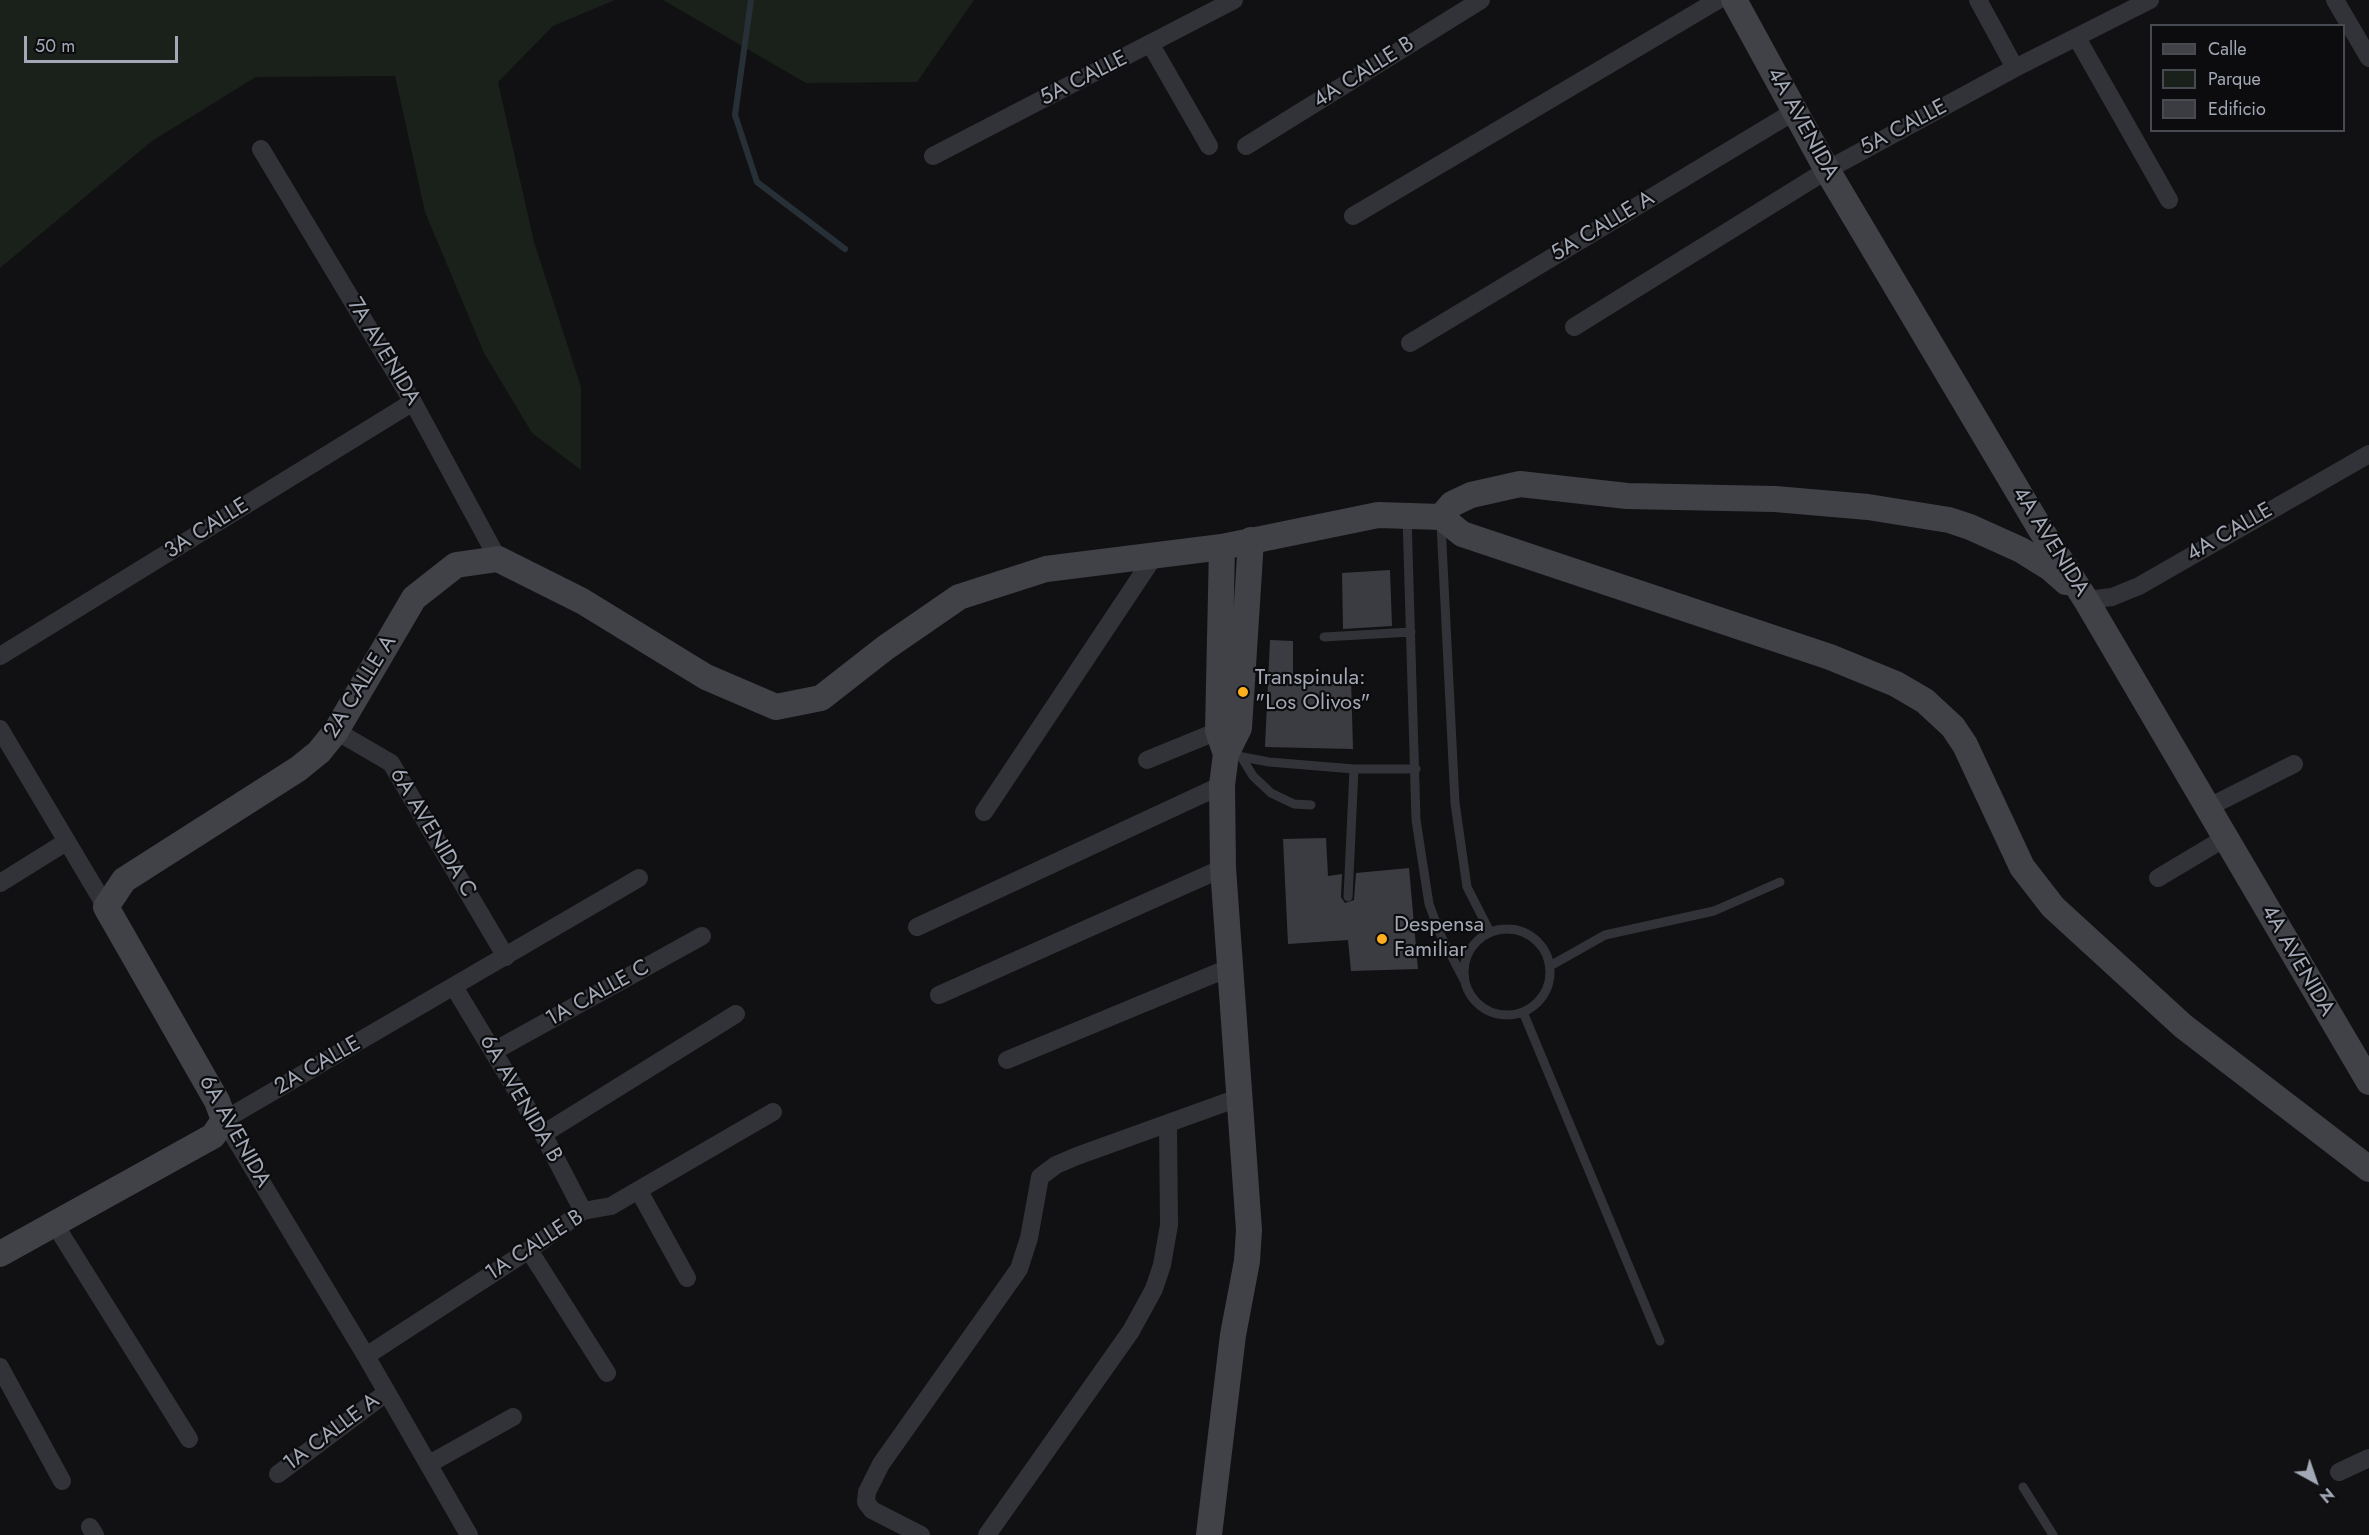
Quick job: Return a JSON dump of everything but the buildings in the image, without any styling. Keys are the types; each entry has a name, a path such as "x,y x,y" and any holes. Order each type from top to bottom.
{"street":[{"name":"5A CALLE","path":"933,156 1234,0"},
{"name":"4A CALLE B","path":"1246,146 1481,0"},
{"path":"1353,216 1718,0"},
{"name":"4A AVENIDA","path":"1734,0 1827,170 2041,530 2086,600 2225,838 2361,1051 2369,1082"},
{"path":"1978,0 2015,68"},
{"name":"5A CALLE","path":"1574,327 1827,170 2015,68 2150,0"},
{"path":"2335,0 2369,58"},
{"path":"2078,38 2169,200"},
{"path":"1151,45 1209,146"},
{"name":"5A CALLE A","path":"1410,343 1795,111"},
{"name":"7A AVENIDA","path":"261,149 413,402 498,559"},
{"name":"3A CALLE","path":"0,656 413,402"},
{"name":"4A CALLE","path":"2086,600 2112,597 2139,586 2369,454"},
{"path":"1441,517 1452,504 1472,495 1520,484 1627,496 1775,499 1868,507 1949,520 1977,530 2038,560 2086,600"},
{"path":"498,559 582,601 706,677 776,707 821,698 885,648 959,597 1046,569 1222,547 1353,518 1407,514 1441,517 1462,534 1830,657 1896,684 1925,701 1953,728 1965,745 2022,867 2053,906 2183,1026 2369,1168"},
{"path":"1229,748 1239,728 1251,540"},
{"path":"1209,1535 1233,1335 1247,1261 1249,1230 1223,868 1222,785 1229,748 1222,547"},
{"path":"1183,551 1214,574 1222,588"},
{"path":"984,812 1155,555"},
{"name":"2A CALLE A","path":"106,907 124,880 298,769 319,752 336,731 414,598 456,565 498,559"},
{"name":"6A AVENIDA","path":"0,729 106,907 217,1101 224,1120 366,1356 469,1535"},
{"name":"6A AVENIDA C","path":"336,731 391,763 506,957"},
{"path":"1147,760 1229,748"},
{"path":"2207,808 2294,764"},
{"path":"917,927 1222,785"},
{"path":"2158,878 2225,838"},
{"path":"0,883 66,842"},
{"path":"939,995 1223,868"},
{"name":"2A CALLE","path":"0,1254 213,1136 224,1120 639,878"},
{"name":"1A CALLE C","path":"494,1051 702,936"},
{"path":"1007,1060 1231,967"},
{"name":"6A AVENIDA B","path":"454,987 543,1134 583,1211"},
{"path":"543,1134 736,1014"},
{"path":"921,1535 898,1530 869,1506 867,1492 1019,1269 1029,1238 1040,1177 1056,1165 1077,1156 1238,1098"},
{"name":"1A CALLE B","path":"366,1356 529,1251 583,1211 605,1209 772,1112"},
{"path":"987,1535 1107,1366 1144,1309 1154,1289 1162,1265 1169,1225 1168,1124"},
{"path":"639,1191 687,1278"},
{"path":"54,1223 189,1439"},
{"path":"529,1251 607,1373"},
{"path":"0,1366 63,1481"},
{"name":"1A CALLE A","path":"278,1474 387,1392"},
{"path":"429,1464 513,1417"},
{"path":"2339,1472 2369,1458"}],"lane":[{"path":"1407,514 1416,820 1429,904 1441,936 1476,1003 1486,1011 1499,1015 1523,1012 1541,998 1550,977 1550,966 1540,944 1529,935 1510,929 1490,932 1480,938 1467,956 1464,980"},
{"path":"1441,517 1455,803 1467,886 1490,932"},
{"path":"1324,637 1411,632"},
{"path":"1229,748 1354,769 1416,769"},
{"path":"1229,748 1261,785 1276,796 1294,804 1311,805"},
{"path":"1348,897 1354,769"},
{"path":"1550,966 1605,935 1714,911 1780,882"},
{"path":"1523,1012 1660,1341"},
{"path":"2023,1487 2054,1535"}],"green space":[{"path":"0,0 615,0 553,26 498,82 534,242 581,387 581,470 532,433 484,353 425,212 395,76 256,77 152,141 0,268"},
{"path":"663,0 974,0 917,82 806,83"}],"waterway":[{"path":"751,0 735,115 757,182 845,249"}],"place":[{"name":"Transpinula: \"Los Olivos\"","path":"1243,692"},
{"name":"Despensa Familiar","path":"1382,939"}]}
